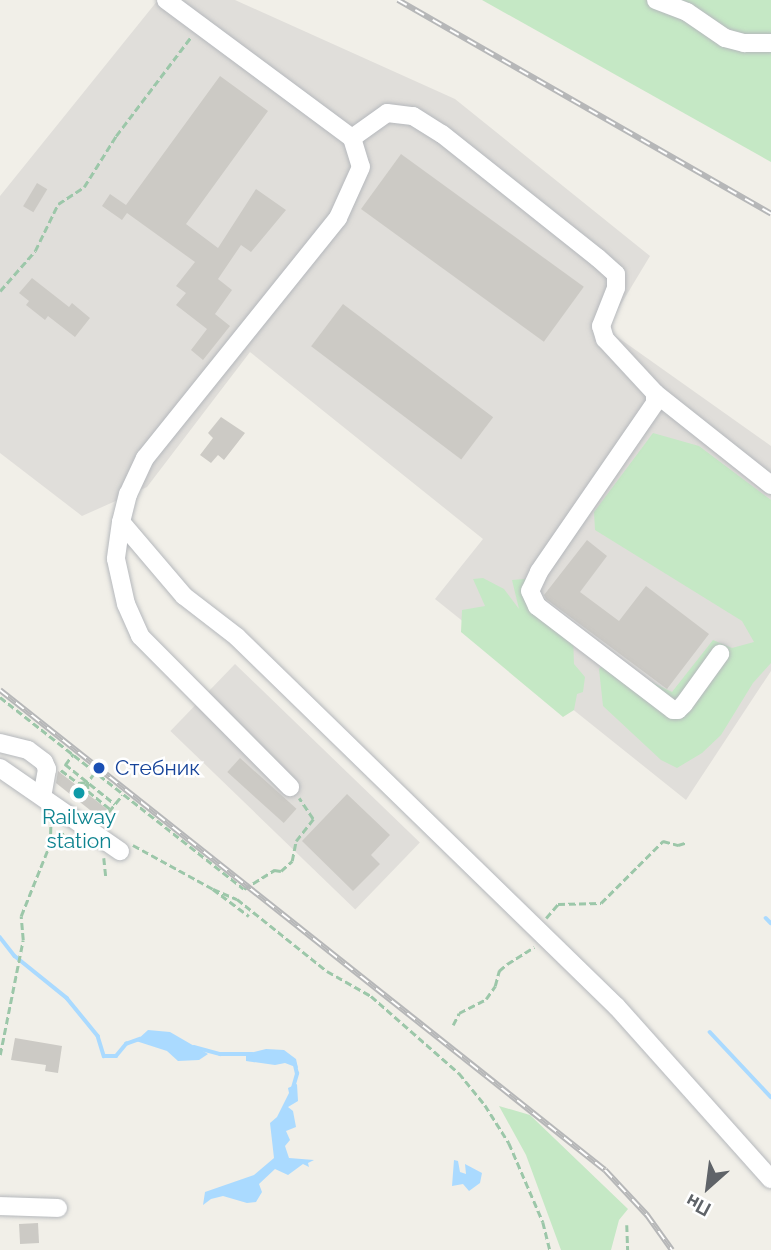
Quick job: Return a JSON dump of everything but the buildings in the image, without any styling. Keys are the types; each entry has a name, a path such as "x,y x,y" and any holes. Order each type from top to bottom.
{"street":[{"path":"166,0 352,138 360,167 338,218 145,458 128,494 116,559 126,604 140,636 290,787"},
{"path":"656,0 689,6 725,37 744,43 771,43"},
{"path":"352,138 387,113 413,116 442,134 598,258 616,274 616,288 601,326 606,339 655,393 771,485"},
{"path":"655,393 655,403 539,572 530,591 537,606 673,710 678,710 684,704 720,654"},
{"path":"121,522 184,597 237,637 617,1007 771,1179"},
{"path":"0,743 28,750 44,762 47,769 48,800"},
{"path":"0,768 79,822 125,847"},
{"path":"0,1206 58,1209"}],"path":[{"path":"0,290 35,251 58,204 84,187 116,136 199,26"},
{"path":"0,697 244,889 274,870 281,871 292,861 296,841 313,819 290,787"},
{"path":"73,754 61,769 78,783 88,782"},
{"path":"65,764 115,804"},
{"path":"70,777 75,771"},
{"path":"84,787 95,772"},
{"path":"88,782 88,791 110,809"},
{"path":"102,820 123,794"},
{"path":"100,800 104,795"},
{"path":"0,1055 21,954 21,916 50,845 48,800"},
{"path":"50,845 79,822"},
{"path":"453,1025 459,1013 486,999 495,986 499,971 534,946 550,911 558,904 601,903 663,841 678,845 688,842"},
{"path":"125,847 237,899 327,971 371,996 459,1073 485,1105 509,1143 543,1222 551,1250"},
{"path":"213,889 248,916"},
{"path":"626,1225 628,1250"}],"shaded area":[{"path":"158,0 235,0 455,99 650,256 606,329 771,446 771,671 686,800 435,599 483,539 250,352 147,487 82,516 0,453 0,196"},
{"path":"235,664 420,843 355,909 170,731"}],"green space":[{"path":"482,0 771,0 771,162"},
{"path":"653,433 699,446 771,500 771,663 753,683 721,735 702,753 677,768 661,760 603,706 599,669 607,660 672,692 713,640 732,648 754,642 742,621 595,530 594,512"},
{"path":"483,578 504,589 519,609 512,580 535,578 545,617 573,635 574,664 585,677 583,692 577,694 574,710 563,717 461,632 462,610 485,606 473,579"},
{"path":"499,1106 530,1115 628,1209 619,1220 611,1250 561,1250 526,1155"}],"water":[{"path":"148,1030 170,1032 208,1054 199,1060 178,1061 167,1051 136,1041"},
{"path":"266,1049 284,1050 296,1059 298,1068 285,1063 275,1065 246,1061 246,1054"},
{"path":"297,1084 298,1101 288,1107 293,1111 296,1127 286,1131 290,1140 285,1146 289,1158 314,1160 308,1163 309,1167 303,1164 288,1175 275,1169 259,1184 262,1192 256,1202 247,1203 223,1196 211,1199 203,1205 205,1192 254,1175 274,1158 270,1123 277,1117 289,1093 288,1088"},
{"path":"454,1160 458,1161 460,1172 466,1174 465,1164 482,1173 480,1183 469,1191 463,1184 452,1186"}],"waterway":[{"path":"766,918 771,923"},
{"path":"0,937 15,956 67,998 98,1036 104,1056 116,1056 126,1044 140,1039"},
{"path":"710,1032 771,1097"},
{"path":"194,1047 220,1054 252,1054"},
{"path":"293,1088 297,1074 295,1065"}],"railway":[{"path":"398,0 771,214"},
{"path":"0,690 605,1170 647,1215 672,1250"}],"place":[{"name":"Стебник","path":"99,768"},
{"name":"Railway station","path":"79,793"}]}
